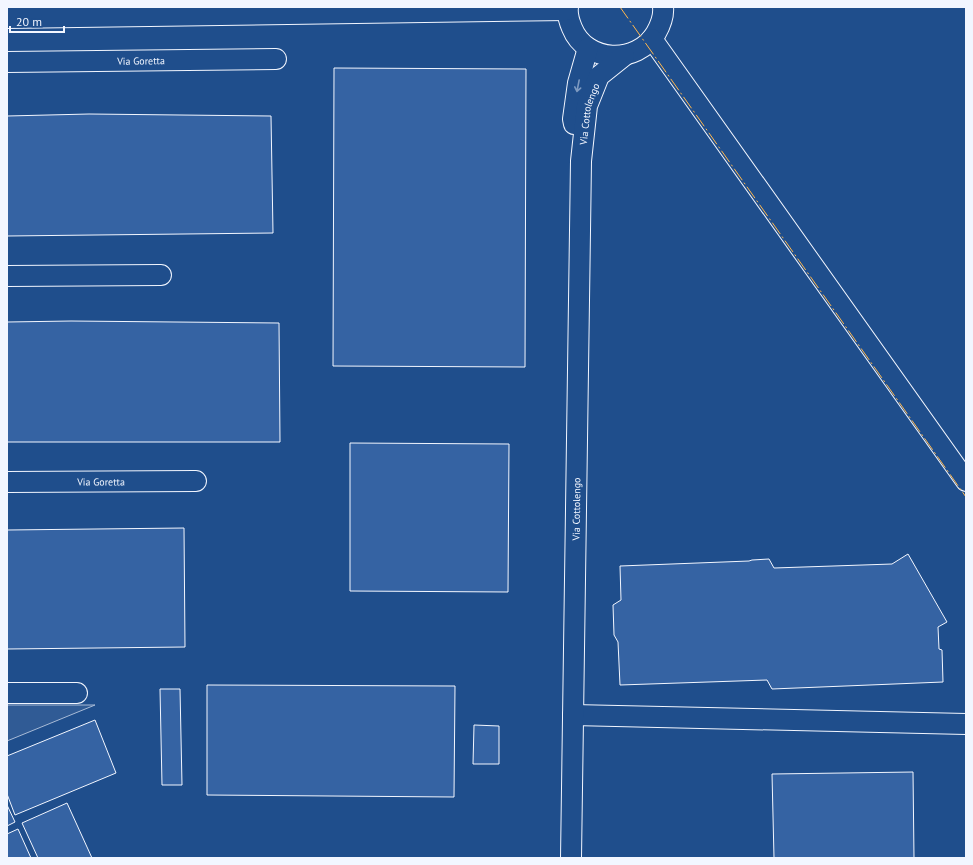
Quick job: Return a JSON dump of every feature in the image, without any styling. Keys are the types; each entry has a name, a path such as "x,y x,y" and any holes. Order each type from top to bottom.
{"street":[{"path":"7,18 568,9 569,21 573,31 588,48 599,54 624,56 639,50 652,40 660,26 663,7"},
{"path":"652,40 966,482"},
{"name":"Via Cottolengo","path":"581,161 573,119 578,83 588,48"},
{"name":"Via Cottolengo","path":"571,858 581,161 587,106 599,76 624,56"},
{"name":"Via Goretta","path":"7,62 276,59"},
{"path":"7,276 161,275"},
{"name":"Via Goretta","path":"7,482 196,481"},
{"path":"7,693 77,693"},
{"path":"573,715 966,724"}],"shaded area":[{"path":"7,705 95,705 7,741"}],"building":[{"path":"334,68 526,69 525,367 333,366"},
{"path":"89,114 271,116 273,233 7,236 7,116"},
{"path":"71,321 279,323 280,442 7,442 7,322"},
{"path":"350,443 509,444 508,592 350,591"},
{"path":"184,528 185,647 7,649 7,530"},
{"path":"908,554 947,622 938,627 939,649 942,650 943,682 772,689 767,680 620,685 618,642 614,635 613,605 621,600 620,566 769,559 774,568 892,564"},
{"path":"207,685 455,686 454,797 207,795"},
{"path":"160,689 180,689 182,785 162,785"},
{"path":"95,720 116,773 15,815 7,794 7,756"},
{"path":"474,725 499,726 499,764 473,764"},
{"path":"913,772 914,858 774,858 772,774"},
{"path":"67,803 92,858 38,858 22,823"},
{"path":"7,805 15,822 7,826"},
{"path":"18,829 31,858 7,858 7,834"}],"power":[{"path":"620,7 966,497"}]}
